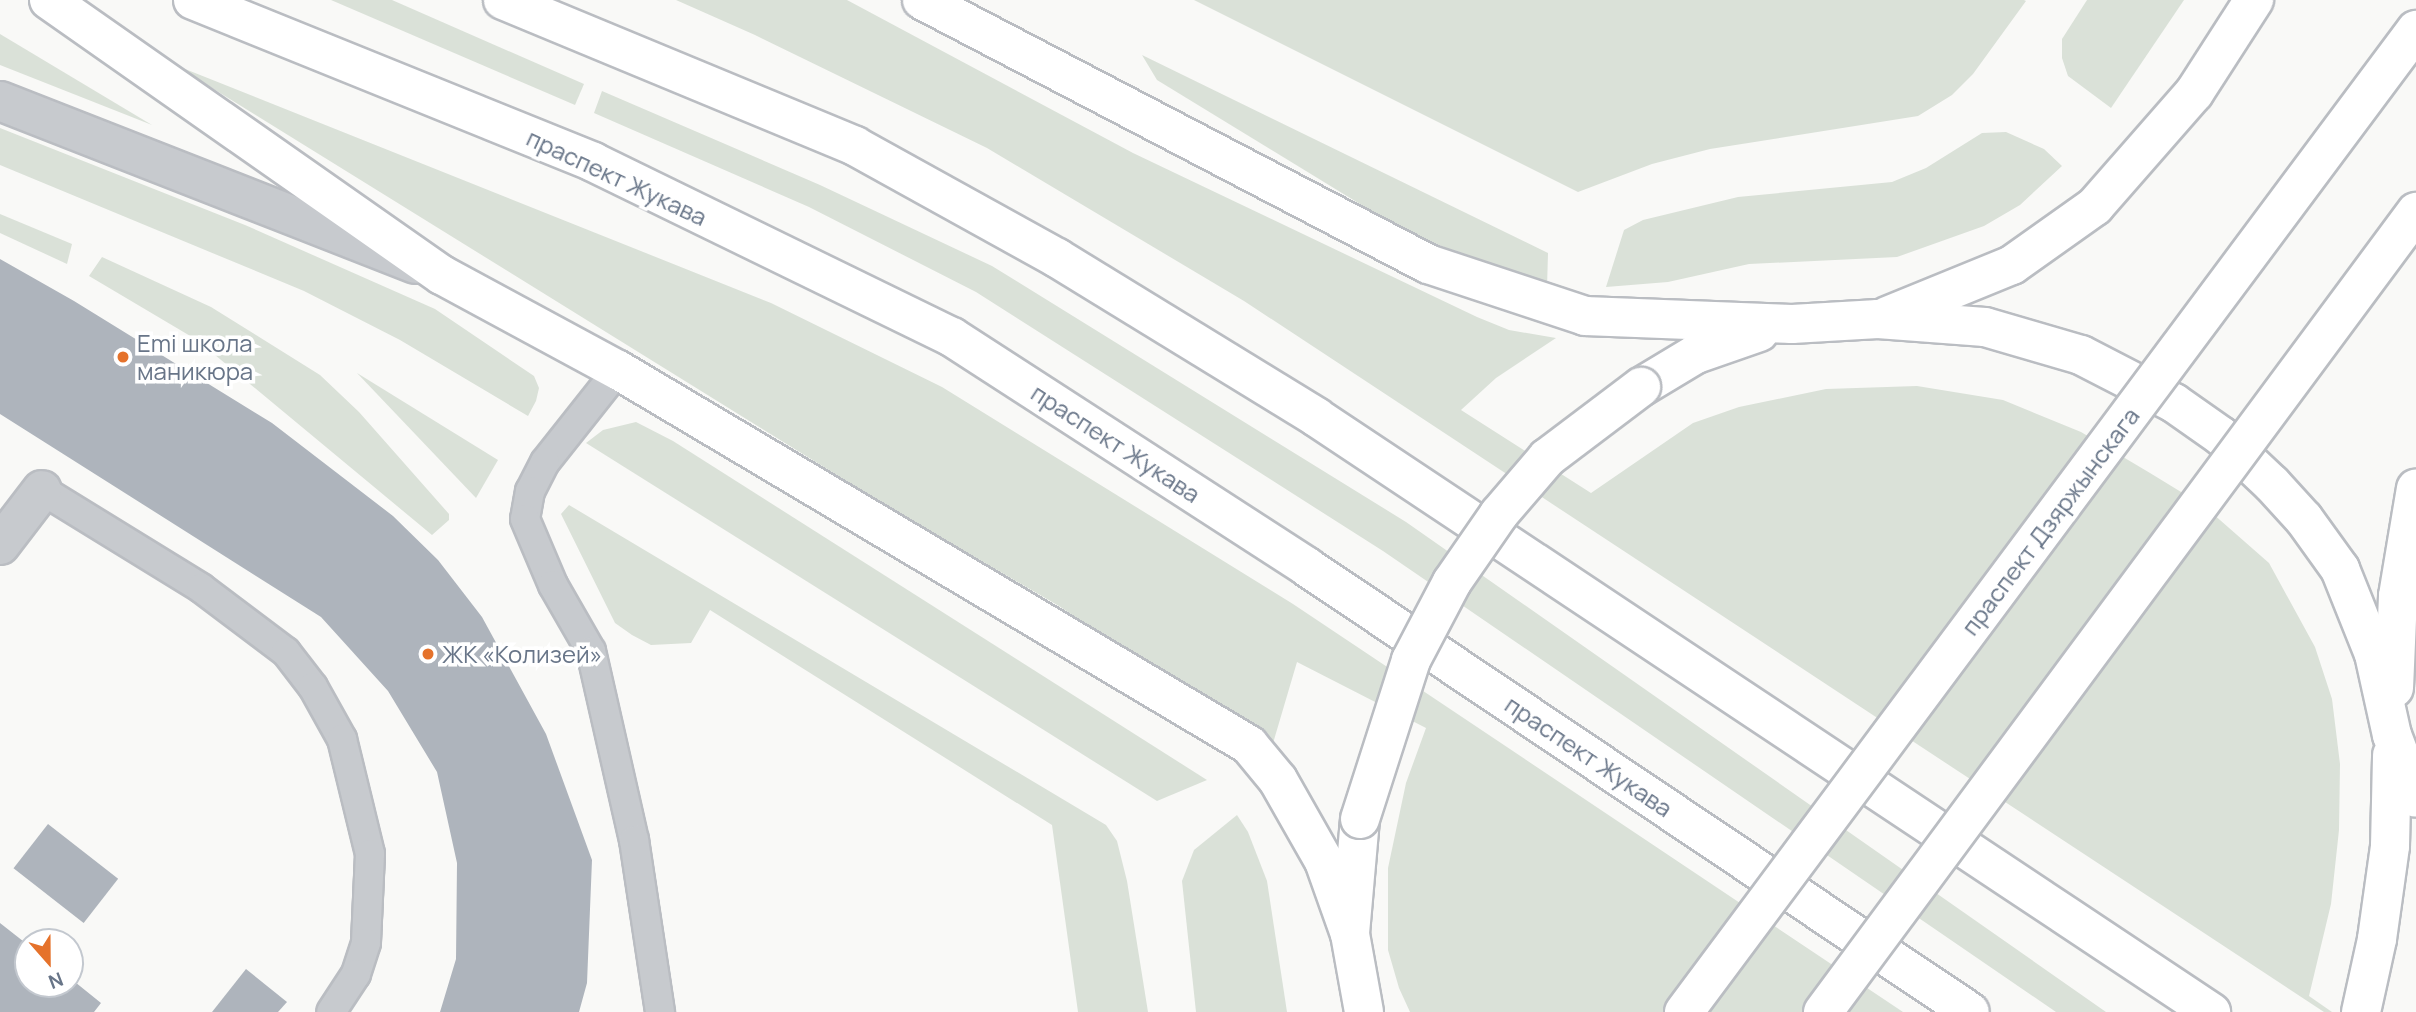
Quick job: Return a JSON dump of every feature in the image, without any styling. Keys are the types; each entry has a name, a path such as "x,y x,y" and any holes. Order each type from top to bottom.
{"main road":[{"path":"49,0 442,275 618,370 1249,745 1278,780 1324,860 1350,934 1361,1009"},
{"name":"праспект Жукава","path":"193,0 593,162 952,337 1307,567 1970,1012"},
{"path":"503,0 855,146 1058,258 1316,417 2211,1012"},
{"path":"922,0 1428,264 1585,316 1792,324 1878,319 1985,327 2081,355 2174,403 2221,436 2304,519 2340,569 2374,654 2392,735 2416,798"},
{"path":"1878,319 2012,265 2095,206 2194,93 2254,0"},
{"name":"праспект Дзяржынскага","path":"1684,1012 2416,30"},
{"path":"1823,1012 2416,212"},
{"path":"1350,934 1360,818 1411,660 1451,582 1499,514 1547,458 1641,387 1696,354 1738,337 1792,324"},
{"path":"2361,1012 2377,939 2390,846 2398,596 2416,489"}],"street":[{"path":"0,101 442,275"},
{"path":"0,545 42,490"}],"lane":[{"path":"618,370 545,462 530,491 525,519 553,585 591,651 634,840 660,1012"},
{"path":"42,490 201,588 286,652 313,687 342,739 370,854 366,943 356,974 331,1012"}],"shaded area":[{"path":"331,0 392,0 584,84 575,105"},
{"path":"676,0 847,0 1133,153 1477,317 1509,330 1556,338 1496,378 1461,410 1591,493 1693,423 1739,407 1826,389 1917,386 2003,400 2081,432 2204,506 2269,563 2315,647 2332,699 2340,764 2339,830 2331,904 2309,996 2332,1012 2324,1012 1244,301 987,148 755,35"},
{"path":"1194,0 2026,1 1973,74 1952,95 1918,116 1710,149 1652,164 1578,192"},
{"path":"2087,0 2184,0 2111,108 2068,76 2062,58 2062,39"},
{"path":"0,34 152,125 0,65"},
{"path":"1142,55 1548,253 1547,288 1414,235 1373,212 1157,80"},
{"path":"175,65 771,303 942,387 1293,604 1903,1012 1410,1012 1399,988 1388,950 1388,868 1406,783 1426,728 1297,662 1271,750 1059,606 882,503"},
{"path":"602,91 820,185 992,266 1406,522 2106,1012 2056,1012 1383,551 976,292 809,207 594,113"},
{"path":"0,128 245,225 435,309 534,376 539,388 536,401 528,416 400,340 304,291 0,165"},
{"path":"2006,132 2044,149 2062,166 2020,205 1984,226 1897,257 1749,264 1668,282 1606,287 1624,230 1643,220 1738,197 1892,182 1926,168 1982,133"},
{"path":"0,214 72,244 67,264 0,233"},
{"path":"102,257 211,307 320,375 359,412 449,514 449,520 432,535 197,340 89,276"},
{"path":"357,373 498,460 476,498"},
{"path":"636,422 673,441 1207,780 1157,801 586,443 603,430"},
{"path":"569,505 1106,825 1117,841 1127,881 1148,1012 1078,1012 1052,825 710,610 691,643 651,645 632,635 615,623 561,514"},
{"path":"1237,815 1248,832 1267,881 1287,1012 1196,1012 1182,881 1194,850"}],"building":[{"name":"ЖК «Колизей»","path":"0,259 74,301 272,423 393,516 438,560 482,617 546,734 592,860 587,983 579,1012 440,1012 456,959 457,863 437,772 388,691 321,617 0,414"},
{"path":"48,824 118,879 84,923 14,868"},
{"path":"0,923 14,934 14,998 84,998 84,989 101,1003 94,1012 0,1012"},
{"path":"246,969 287,1002 278,1012 212,1012"}],"place":[{"name":"Emi школа маникюра","path":"123,357"},
{"name":"ЖК «Колизей»","path":"428,654"}]}
